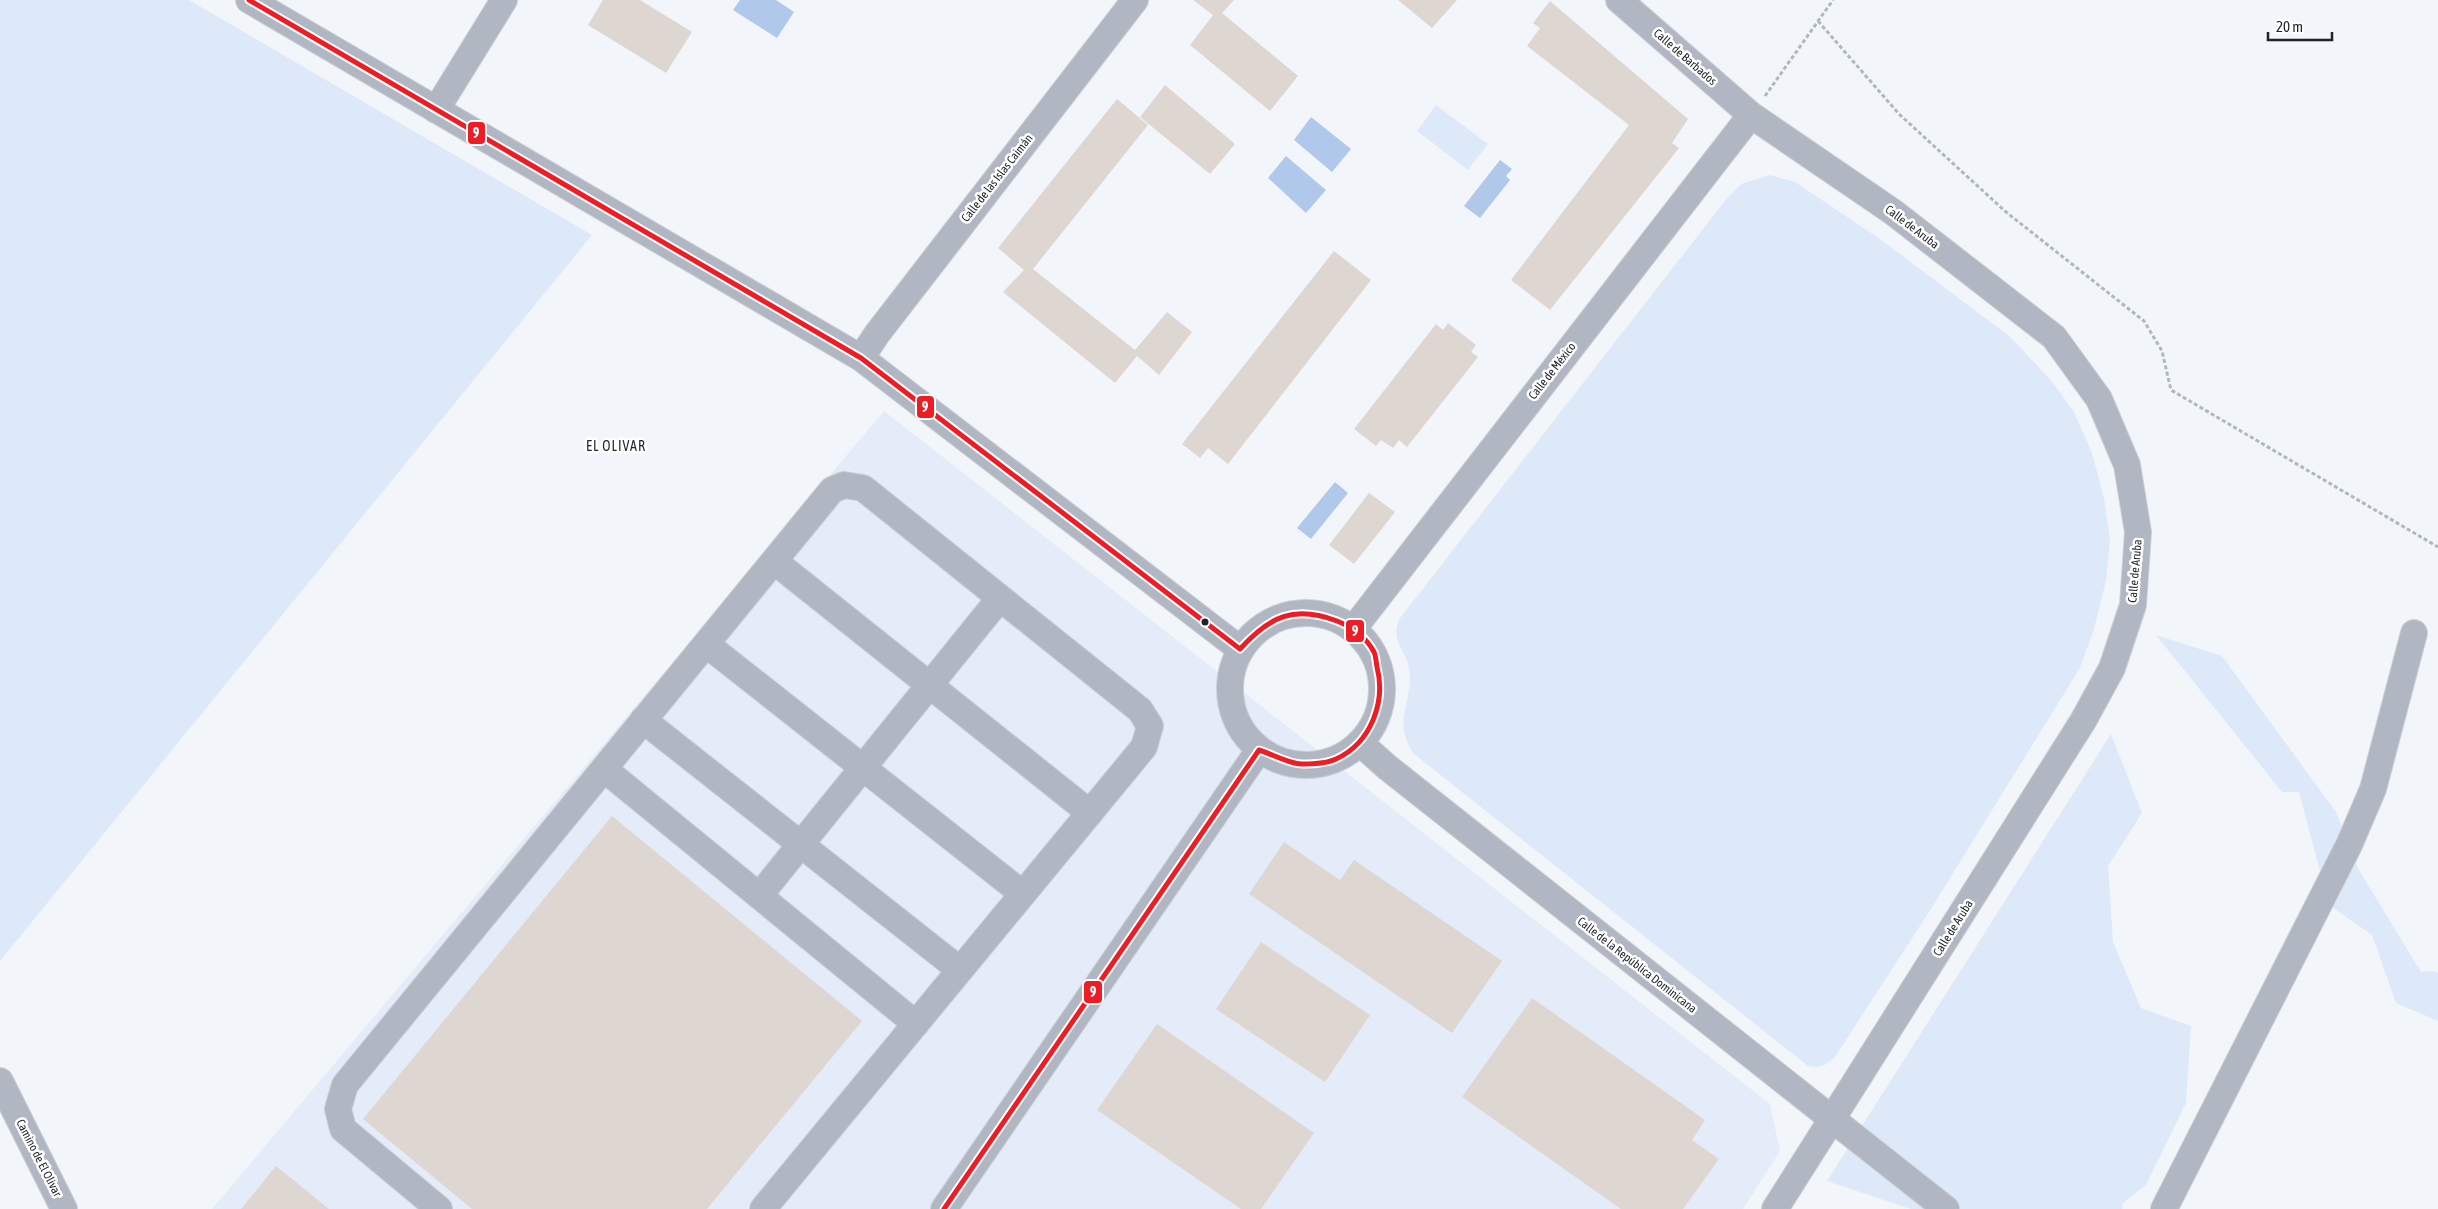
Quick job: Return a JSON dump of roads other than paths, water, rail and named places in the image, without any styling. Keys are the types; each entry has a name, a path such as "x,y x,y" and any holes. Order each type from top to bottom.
{"street":[{"path":"248,0 861,358 1240,649"},
{"path":"436,110 504,0"},
{"name":"Calle de las Islas Caimán","path":"861,358 876,334 1135,0"},
{"name":"Calle de Barbados","path":"1619,0 1751,115"},
{"name":"Calle de México","path":"1354,628 1751,115"},
{"name":"Calle de Aruba","path":"1751,115 1893,212 2054,337 2099,399 2127,465 2138,532 2133,605 2112,668 2077,730 1832,1119"},
{"path":"440,1209 343,1129 338,1109 345,1085 832,490 844,485 863,488 1140,710 1150,726 1144,747 763,1209"},
{"path":"774,561 1090,813"},
{"path":"759,896 1000,598"},
{"path":"1305,612 1331,616 1354,628 1371,647 1381,671 1382,688 1382,697 1375,721 1360,743 1343,756 1322,764 1300,765 1278,760 1259,750 1244,734 1232,707 1229,692 1231,670 1240,649 1257,629 1280,617 1305,612"},
{"path":"2164,1209 2349,845 2373,788 2414,633"},
{"path":"706,644 1023,894"},
{"path":"643,720 960,970"},
{"name":"Calle de la República Dominicana","path":"1360,743 1394,773 1946,1209"},
{"path":"944,1209 1259,750"},
{"path":"604,769 916,1024"},
{"name":"Camino de El Olivar","path":"0,1081 64,1209"},
{"path":"1775,1209 1832,1119"}],"water":[{"path":"740,0 776,0 794,12 777,38 733,10"},
{"path":"1311,117 1351,149 1332,172 1294,140"},
{"path":"1286,156 1326,190 1306,213 1268,178"},
{"path":"1500,160 1512,169 1506,176 1510,180 1480,218 1464,206"},
{"path":"1335,482 1348,493 1311,539 1297,528"}],"district":[{"name":"EL OLIVAR","path":"616,446"}]}
